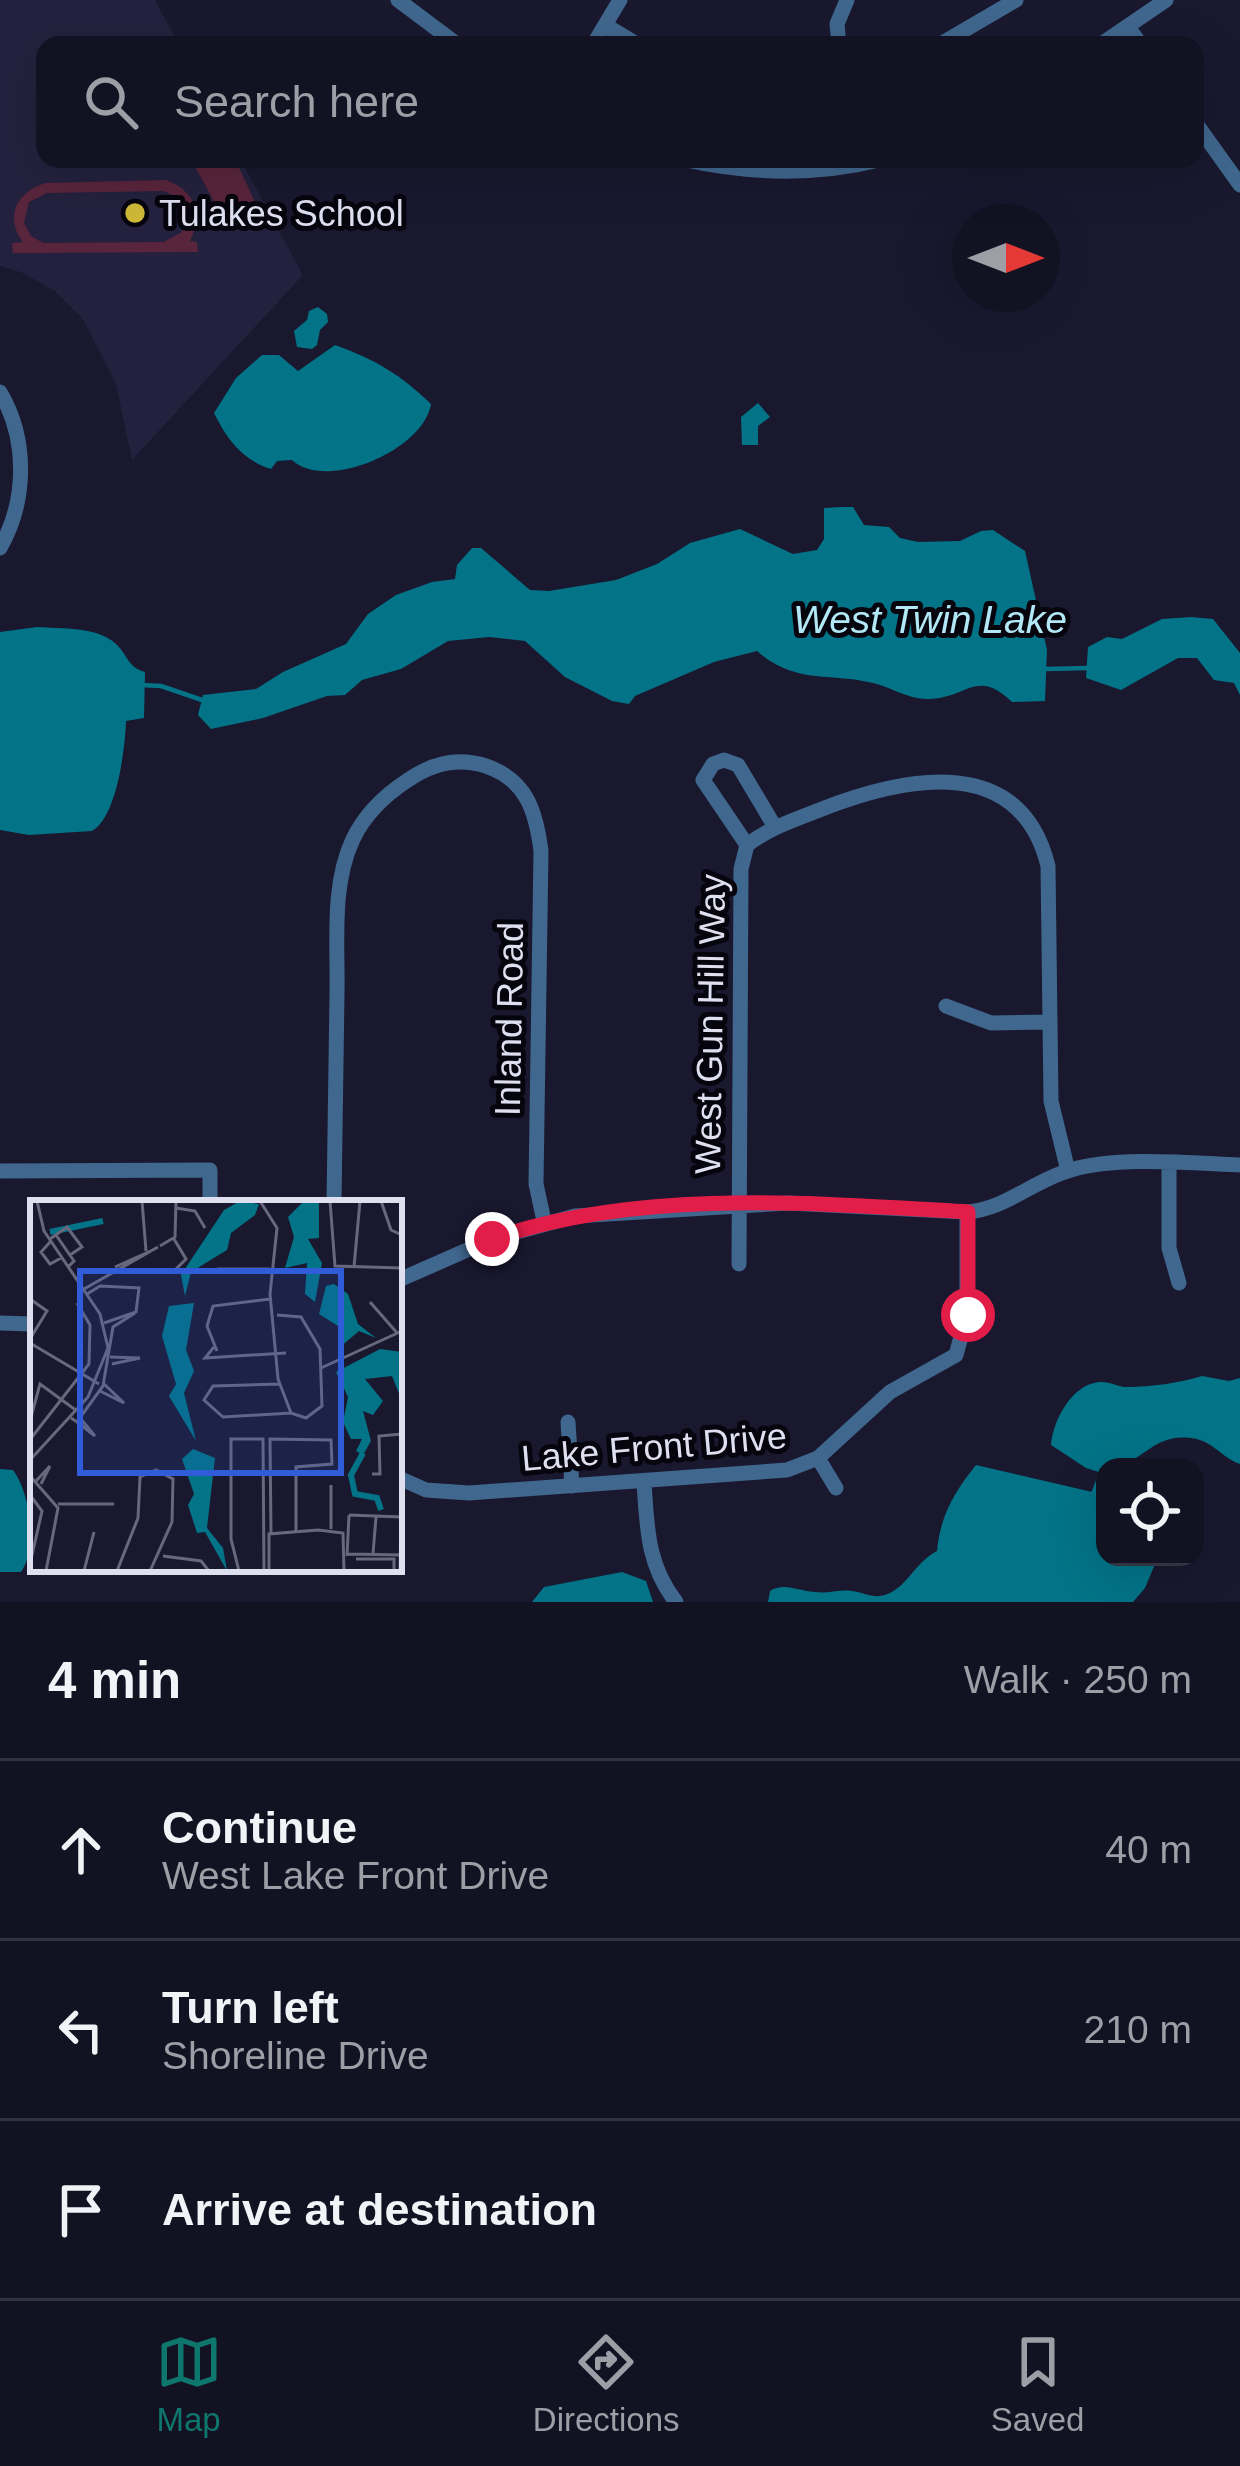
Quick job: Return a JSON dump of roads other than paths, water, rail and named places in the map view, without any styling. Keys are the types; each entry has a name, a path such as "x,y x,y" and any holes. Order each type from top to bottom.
{"street":[{"path":"398,0 446,36"},
{"path":"598,36 620,0"},
{"path":"838,36 837,25 848,0"},
{"path":"954,36 1016,0"},
{"path":"1113,36 1166,0"},
{"path":"605,25 623,36"},
{"path":"1128,26 1135,36"},
{"path":"1204,135 1240,185"},
{"path":"739,168 764,172 804,168"},
{"path":"0,392 18,440 21,469 17,503 0,548"},
{"path":"775,827 738,765 724,760 712,764 703,779 747,845 775,827 874,789 932,780 991,793 1027,818 1037,831 1048,866 1051,1101 1068,1171"},
{"name":"Inland Road","path":"334,1200 339,895 353,838 393,790 431,767 467,762 499,772 524,791 536,817 541,851 536,1184 544,1221"},
{"name":"West Gun Hill Way","path":"739,1264 741,868 747,845"},
{"path":"946,1006 991,1023 1049,1022"},
{"path":"1169,1164 1169,1248 1179,1283"},
{"path":"402,1279 544,1221 739,1204 968,1212 994,1208 1068,1171 1098,1165 1240,1165"},
{"path":"0,1171 210,1170 210,1200"},
{"name":"Lake Front Drive","path":"402,1479 447,1493 760,1474 818,1458 890,1392 947,1364 962,1344 968,1315 968,1212"},
{"path":"0,1323 30,1324"},
{"path":"568,1422 572,1486"},
{"path":"818,1458 836,1488"},
{"path":"644,1482 651,1556 658,1577 676,1602"}],"water":[{"path":"318,307 327,314 328,322 320,330 317,345 297,347 294,331"},
{"path":"335,345 387,369 431,404 411,437 372,461 327,471 307,469 292,460 277,461 271,469 244,454 214,413 236,378 262,355 279,355 298,371"},
{"path":"758,403 770,417 758,426 758,445 742,445 741,417"},
{"name":"West Twin Lake","path":"853,507 864,525 889,527 900,538 960,541 993,530 1025,551 1047,650 1045,701 1012,702 980,686 940,698 919,698 873,683 786,669 757,651 714,662 635,696 629,704 612,701 565,677 525,641 489,637 448,641 401,669 362,680 345,695 327,696 263,718 211,729 198,715 203,695 256,689 346,644 368,614 396,595 455,579 457,565 472,548 481,548 530,590 549,591 616,580 657,564 690,543 740,529 793,554 817,550 824,539 824,508"},
{"path":"1162,619 1213,619 1240,653 1240,695 1234,683 1214,680 1197,658 1178,658 1121,690 1086,678 1088,647 1107,637 1122,639"},
{"path":"37,627 99,634 145,672 144,718 126,721 113,797 108,812 92,831 29,835 0,830 0,632"},
{"path":"1202,1376 1240,1378 1240,1464 1205,1442 1177,1438 1135,1458 1096,1458 1096,1471 1051,1445 1065,1406 1089,1385 1174,1383"},
{"path":"976,1465 1096,1493 1096,1566 1154,1566 1145,1588 1133,1602 768,1602 770,1591 781,1587 876,1596 896,1589 937,1551 941,1526"},
{"path":"0,1469 13,1470 27,1506 29,1549 21,1572 0,1572"},
{"path":"622,1572 646,1581 653,1602 532,1602 544,1587"}],"waterway":[{"path":"1046,669 1088,668"},
{"path":"141,685 161,686 205,701"},
{"path":"1093,1494 1096,1486"}],"place":[{"name":"Tulakes School","path":"135,213"}]}
